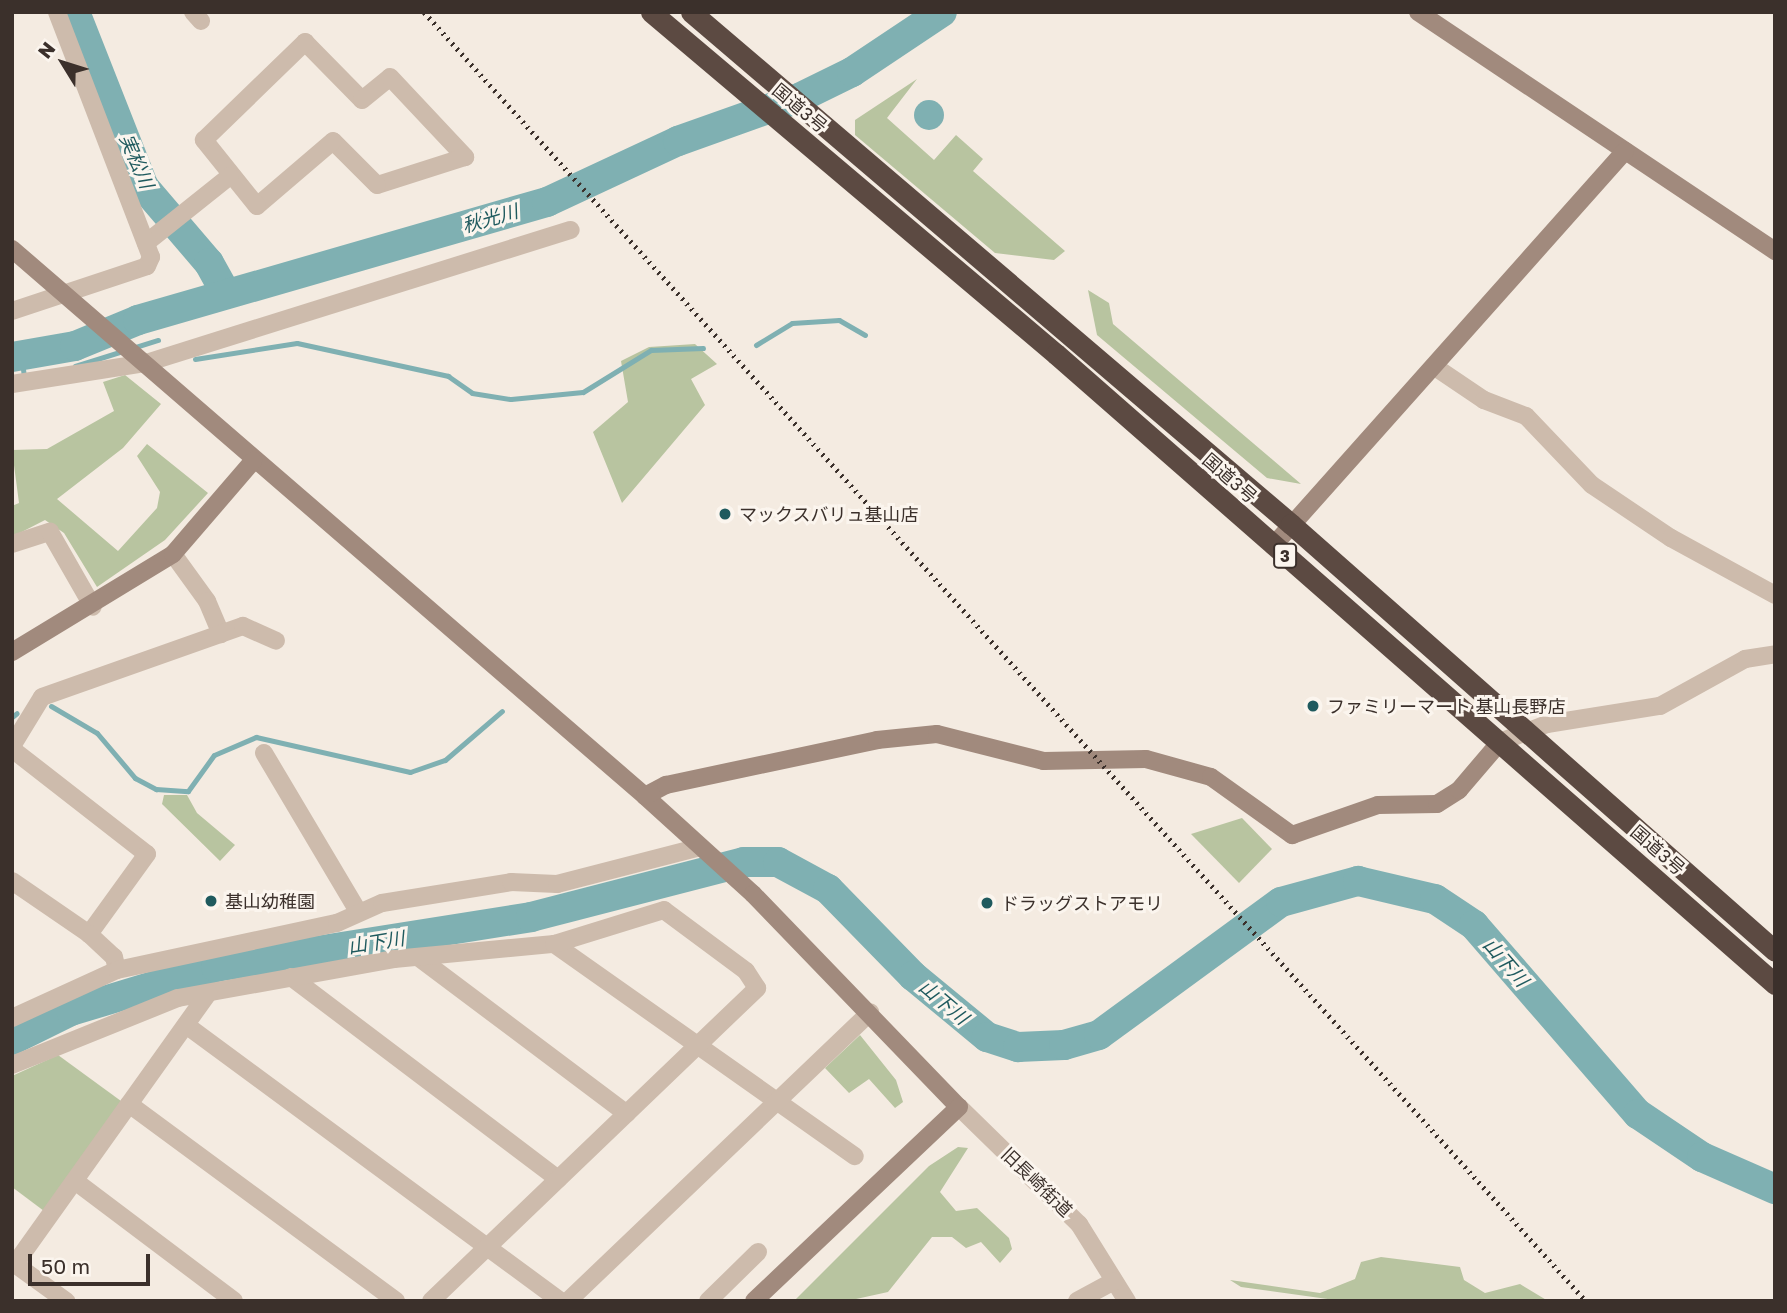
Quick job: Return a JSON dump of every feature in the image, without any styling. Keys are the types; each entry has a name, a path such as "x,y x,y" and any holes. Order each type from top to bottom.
{"highway":[{"name":"国道3号","path":"651,12 1500,741 1775,984"},
{"name":"国道3号","path":"691,12 819,124 1291,524 1775,951"}],"street":[{"path":"12,311 74,299 147,266 150,240 57,12"},
{"path":"1418,12 1775,251"},
{"path":"306,42 362,100 390,77 465,157 377,185 333,141 261,206 230,176 204,140 306,42"},
{"path":"1273,546 1435,367 1625,150"},
{"path":"150,240 230,176"},
{"path":"12,384 92,376 571,230"},
{"path":"12,249 74,299 253,461 645,796 753,894 959,1107 754,1301"},
{"path":"1435,367 1484,401 1526,416 1592,485 1671,538 1775,595"},
{"path":"12,652 93,607 173,554 253,461"},
{"path":"12,544 50,532 93,607"},
{"path":"173,554 207,601 221,634"},
{"path":"89,934 147,854 12,748 42,697 221,634 254,626 276,641"},
{"path":"645,796 666,785 877,740 937,734 1044,761 1146,759 1212,777 1292,835 1378,805 1437,804 1459,790 1500,741 1531,735 1546,724 1660,706 1745,659 1775,654"},
{"path":"264,752 358,911"},
{"path":"12,1018 117,970 337,923 358,911 488,885 596,877 704,850"},
{"path":"12,881 89,934 114,957 117,970"},
{"path":"12,1065 123,1016 208,993 418,957 554,944 664,910 746,971 757,988 699,1047 431,1301"},
{"path":"554,944 855,1156"},
{"path":"418,957 627,1114"},
{"path":"291,977 558,1179"},
{"path":"65,1301 14,1263 208,993"},
{"path":"568,1301 870,1012"},
{"path":"186,1025 561,1301"},
{"path":"129,1104 396,1301"},
{"name":"旧長崎街道","path":"959,1107 1079,1224 1127,1301"},
{"path":"75,1181 234,1301"},
{"path":"708,1301 758,1252"},
{"path":"1077,1301 1114,1281"}],"green space":[{"path":"917,79 887,118 934,160 956,135 983,159 973,171 1065,251 1054,260 995,253 855,135 855,120"},
{"path":"1088,290 1109,303 1113,324 1301,484 1267,478 1097,335"},
{"path":"695,344 717,364 691,379 705,405 622,503 593,432 628,402 621,361 649,347"},
{"path":"125,375 161,404 123,448 57,499 118,551 157,508 160,492 137,456 147,444 208,493 165,540 97,587 64,533 45,520 12,537 12,506 19,503 12,450 47,449 114,411 103,382"},
{"path":"164,795 187,795 197,813 235,845 220,861 162,804"},
{"path":"1242,818 1272,849 1239,883 1191,834"},
{"path":"860,1035 896,1080 903,1102 895,1108 869,1079 849,1093 825,1068"},
{"path":"58,1055 121,1101 44,1211 12,1187 12,1076"},
{"path":"958,1147 968,1148 940,1192 956,1211 977,1208 1009,1238 1012,1249 1000,1263 981,1242 966,1248 952,1237 932,1237 888,1292 847,1301 794,1301 929,1166"},
{"path":"1381,1257 1460,1267 1464,1280 1485,1293 1520,1284 1548,1301 1342,1301 1241,1287 1230,1280 1320,1293 1355,1279 1361,1262"}],"water":[{"path":"929,100 940,104 944,115 940,126 929,130 918,126 914,115 918,104"}],"waterway":[{"name":"実松川","path":"75,12 144,187 209,263 226,294"},
{"name":"秋光川","path":"12,357 75,346 138,320 547,202 678,141 799,98 852,72 942,12"},
{"path":"756,345 792,323 839,320 865,335"},
{"path":"75,366 158,340"},
{"path":"195,359 297,343 448,376 472,393 511,399 583,392 651,350 703,348"},
{"path":"21,355 24,377"},
{"path":"51,706 97,733 135,778 156,789 188,791 214,755 256,737 410,772 445,760 502,711"},
{"path":"12,717 17,713"},
{"name":"山下川","path":"12,1040 71,1011 216,967 531,917 744,862 778,862 828,889 913,976 987,1037 1018,1047 1064,1045 1099,1035 1281,902 1358,881 1435,899 1474,925 1638,1114 1702,1157 1775,1189"}],"railway":[{"path":"424,12 1586,1301"}],"place":[{"name":"マックスバリュ基山店","path":"725,514"},
{"name":"ファミリーマート 基山長野店","path":"1313,706"},
{"name":"基山幼稚園","path":"211,901"},
{"name":"ドラッグストアモリ","path":"987,903"}]}
